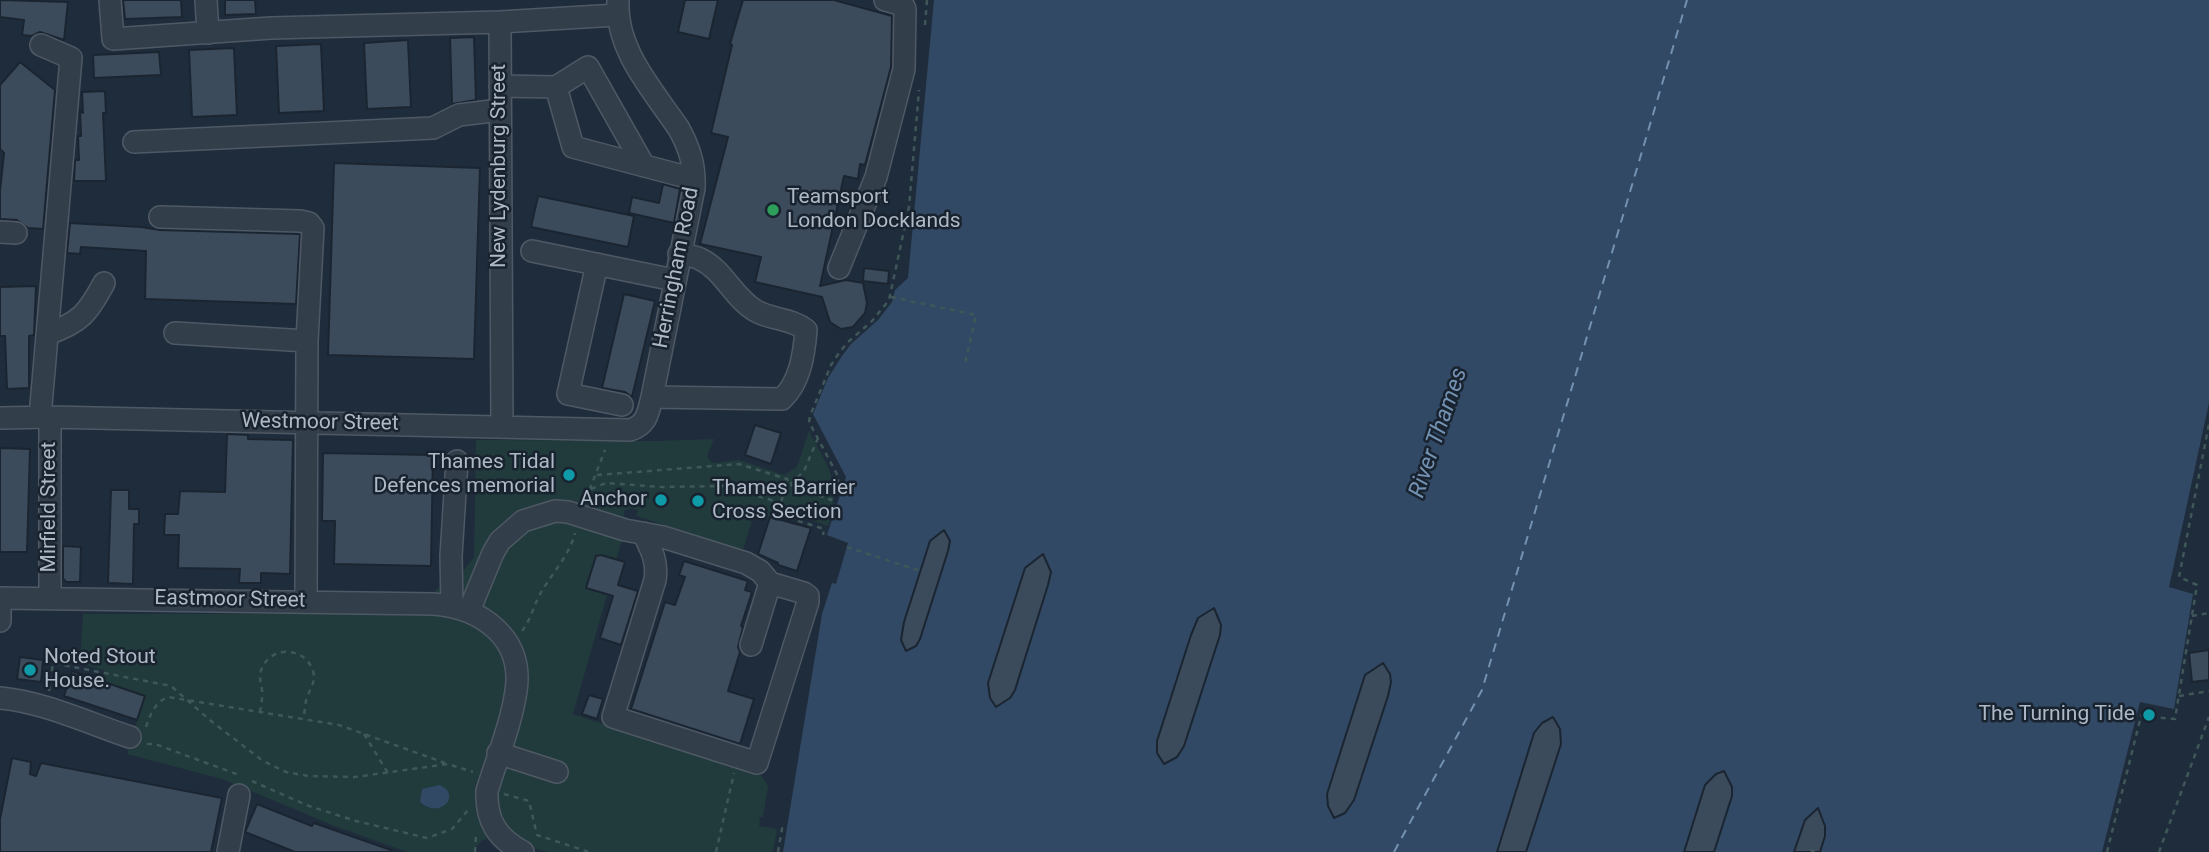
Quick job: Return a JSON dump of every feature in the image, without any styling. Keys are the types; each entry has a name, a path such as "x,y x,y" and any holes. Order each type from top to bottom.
{"street":[{"path":"110,0 113,40 271,28 500,22 617,8"},
{"path":"206,0 208,33"},
{"path":"839,268 876,177 904,69 905,9 903,5 885,0"},
{"name":"Herringham Road","path":"617,8 625,46 687,143 694,170 652,397 646,418 640,427"},
{"name":"New Lydenburg Street","path":"500,22 502,427"},
{"name":"Mirfield Street","path":"41,45 71,58 47,334 45,417 50,597"},
{"path":"500,86 556,86 588,67 644,166"},
{"path":"556,86 573,147 694,179"},
{"path":"134,142 433,128 459,115 500,110"},
{"path":"159,217 309,223 313,228 307,341 306,601"},
{"path":"532,251 674,280"},
{"path":"652,397 782,399 791,391 797,379 805,341 806,330 796,323 757,312 734,292 714,268 699,258 679,254"},
{"path":"597,264 568,394 622,405"},
{"path":"47,334 69,326 90,308 104,283"},
{"path":"174,333 307,341"},
{"name":"Westmoor Street","path":"0,418 611,430 640,427"},
{"path":"457,461 451,556 460,608"},
{"path":"460,608 509,531 523,520 555,511 568,512 583,523 634,531 663,537 746,563 760,571 770,583 804,593 808,596 808,602 757,763 613,717 657,568 654,556 634,531"},
{"path":"751,645 770,583"},
{"path":"0,598 0,621"},
{"name":"Eastmoor Street","path":"0,598 306,601 460,608"},
{"path":"460,608 484,619 498,631 507,642 514,662 516,691 487,791 487,806 500,843 523,852"},
{"path":"0,698 43,700 137,741"},
{"path":"498,753 557,772"},
{"path":"228,852 239,796"}],"path":[{"path":"925,28 927,0"},
{"path":"597,475 739,464 787,479 790,485 831,500 839,478 809,422 810,416 831,365 848,342 882,310 890,296 909,207 920,83"},
{"path":"890,296 976,315 965,364"},
{"path":"2107,852 2141,716 2175,719 2187,669 2197,585 2179,577 2209,424"},
{"path":"611,430 591,489 606,483 661,487 724,486 781,503"},
{"path":"818,438 804,471 785,490 776,514 824,529 823,535"},
{"path":"520,634 527,626 544,587 569,551 583,523"},
{"path":"847,547 920,571"},
{"path":"2192,615 2209,613"},
{"path":"260,712 262,666 275,654 293,652 302,656 313,670 314,680 307,697 303,719"},
{"path":"43,700 53,663 171,686 263,761 286,772 327,777 389,774 448,764"},
{"path":"2179,696 2209,691"},
{"path":"137,741 144,735 152,712 162,699 168,697 339,725 479,774"},
{"path":"2159,852 2209,717"},
{"path":"364,734 389,774"},
{"path":"716,852 734,771 737,771"},
{"path":"501,794 529,801 537,835 589,852"},
{"path":"778,852 783,823"},
{"path":"1810,850 1817,852"}],"green space":[{"path":"809,431 831,476 834,498 828,526 783,511 769,519 754,514 743,550 636,516 638,511 632,508 624,511 624,519 628,521 616,560 601,555 595,557 587,584 589,589 607,595 573,714 762,776 768,786 759,826 777,829 773,852 548,852 526,846 508,831 481,841 473,852 407,852 332,825 222,779 127,754 145,696 102,681 104,670 80,664 83,614 432,614 435,590 457,579 474,557 476,440 714,439 707,456 712,463 739,460 784,475 797,467"}],"water":[{"name":"River Thames","path":"934,0 2209,0 2209,403 2169,587 2193,594 2174,709 2140,702 2102,852 783,852 822,614 832,583 836,584 848,543 827,535 846,477 813,414 828,378 842,356 851,344 878,320 892,302 895,290 908,278"},
{"path":"439,785 449,794 445,805 434,808 420,802 422,789"}],"building":[{"path":"0,0 68,2 64,40 40,32 32,36 22,35 24,20 0,17"},
{"path":"123,0 181,0 182,17 125,19"},
{"path":"225,0 255,0 256,14 225,15"},
{"path":"685,0 718,0 709,39 678,32"},
{"path":"743,0 834,0 892,16 891,67 865,165 860,164 858,179 844,176 820,286 846,280 863,283 867,303 865,313 853,327 841,329 830,322 822,297 755,282 761,257 700,244 728,137 711,133 732,45 730,44"},
{"path":"474,37 476,100 452,104 450,38"},
{"path":"408,40 411,107 367,109 364,43"},
{"path":"321,44 324,111 279,113 276,46"},
{"path":"234,48 237,115 192,117 189,50"},
{"path":"159,52 161,75 94,78 93,55"},
{"path":"20,62 55,90 43,229 28,228 17,220 0,219 4,153 0,149 0,85"},
{"path":"105,91 106,113 103,113 106,181 74,181 75,160 79,160 82,92"},
{"path":"334,163 480,168 474,359 328,355"},
{"path":"663,184 680,189 674,223 629,213 632,197 659,203"},
{"path":"538,196 634,216 628,247 531,227"},
{"path":"70,223 160,230 300,234 296,304 145,299 146,251 81,247 80,254 67,253"},
{"path":"864,268 889,271 888,284 863,281"},
{"path":"36,286 34,335 29,336 29,388 7,389 5,336 0,336 0,287"},
{"path":"624,294 655,301 632,397 625,392 602,388"},
{"path":"755,425 781,433 771,464 745,455"},
{"path":"227,434 248,435 248,439 293,440 290,574 261,573 261,583 239,583 240,569 178,568 179,535 164,535 165,514 178,514 180,491 225,492"},
{"path":"0,448 30,449 27,552 0,552"},
{"path":"323,453 433,455 431,566 334,564 335,521 322,521"},
{"path":"111,490 129,490 129,509 139,509 139,524 134,524 133,584 108,583"},
{"path":"770,517 811,528 797,571 758,554"},
{"path":"944,530 950,541 948,551 920,639 916,646 906,651 901,640 904,622 930,541"},
{"path":"63,546 81,547 80,582 66,582 63,578"},
{"path":"1043,554 1051,572 1048,585 1015,690 1010,698 996,707 990,698 988,683 1025,568"},
{"path":"596,556 625,562 618,585 638,591 621,645 600,638 613,596 586,588"},
{"path":"684,561 748,581 745,590 752,592 741,626 743,627 738,647 740,652 728,691 754,699 740,744 631,709 665,602 675,605 685,577 679,575"},
{"path":"1214,608 1221,625 1220,635 1184,746 1177,757 1164,764 1157,753 1157,741 1198,618"},
{"path":"2209,650 2209,680 2192,682 2189,653"},
{"name":"Noted Stout House.","path":"20,657 43,660 41,682 17,679"},
{"path":"1383,663 1390,674 1388,696 1354,800 1345,813 1334,818 1328,806 1327,794 1365,675"},
{"path":"72,671 145,696 137,720 64,696"},
{"path":"589,695 603,699 597,719 582,714"},
{"path":"1553,717 1560,729 1561,744 1526,852 1497,852 1534,733 1542,723"},
{"path":"12,758 31,762 30,774 36,776 41,763 222,798 211,852 0,852 0,819"},
{"path":"1724,771 1732,787 1732,796 1714,852 1684,852 1705,785 1716,774"},
{"path":"257,804 312,826 314,823 391,852 295,852 245,832"},
{"path":"1818,808 1825,826 1820,852 1794,852 1805,820"}],"ferry route":[{"path":"1394,852 1482,690 1687,0"}],"place":[{"name":"Teamsport London Docklands","path":"773,210"},
{"name":"Thames Tidal Defences memorial","path":"569,475"},
{"name":"Anchor","path":"661,500"},
{"name":"Thames Barrier Cross Section","path":"698,501"},
{"name":"Noted Stout House.","path":"30,670"},
{"name":"The Turning Tide","path":"2149,715"}]}
